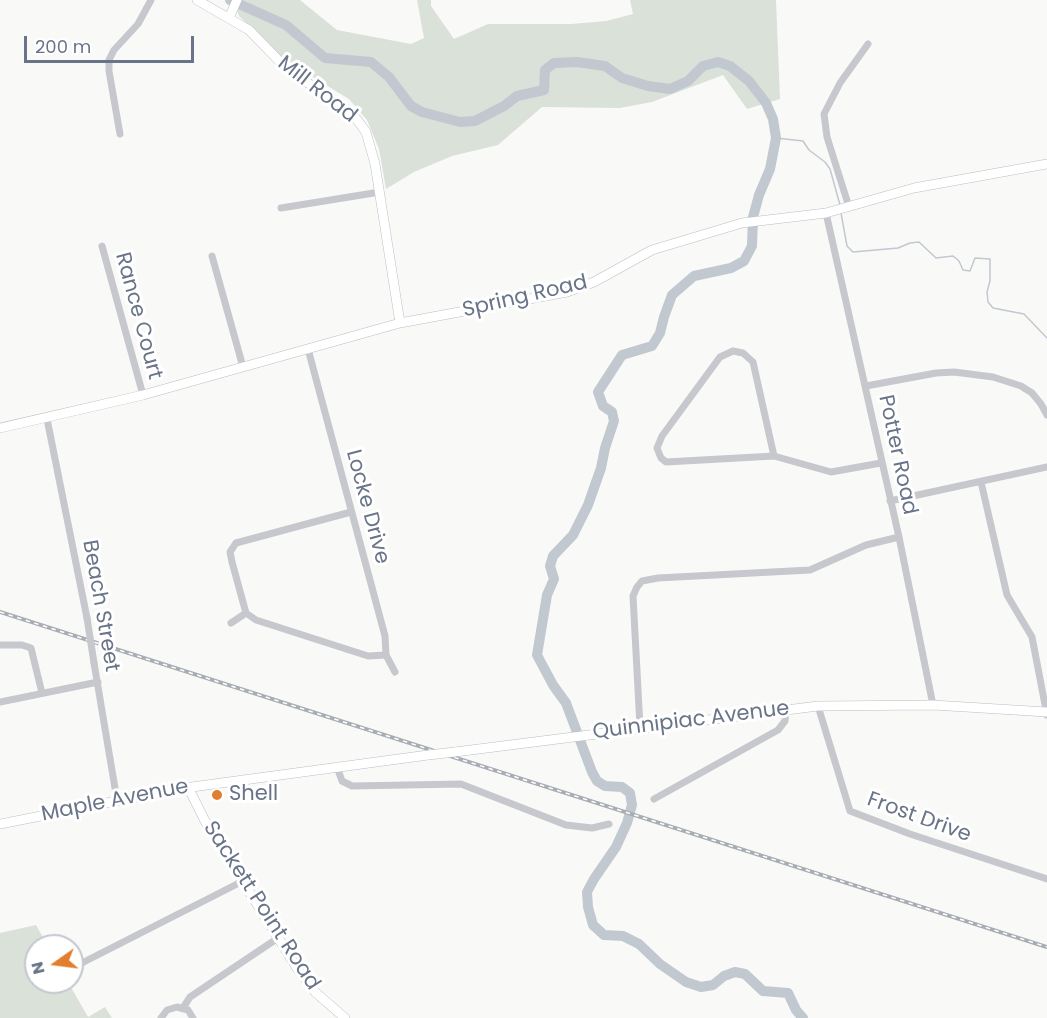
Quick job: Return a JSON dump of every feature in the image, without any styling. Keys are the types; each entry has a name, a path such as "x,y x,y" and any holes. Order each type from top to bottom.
{"street":[{"path":"120,134 109,60 114,50 138,24 151,0"},
{"name":"Mill Road","path":"196,0 249,30 286,68 352,113 366,132 371,144 380,192 400,323"},
{"path":"229,18 236,4"},
{"path":"849,207 827,137 824,114 840,83 868,44"},
{"name":"Spring Road","path":"0,428 143,395 400,323 567,292 594,282 652,250 747,223 826,213 930,185 1047,164"},
{"path":"281,208 380,192"},
{"name":"Potter Road","path":"826,213 899,537 933,705"},
{"name":"Rance Court","path":"102,246 143,395"},
{"path":"212,256 243,367"},
{"name":"Locke Drive","path":"308,349 385,636 386,655 395,672"},
{"path":"774,456 753,362 743,353 733,351 720,357 662,436 657,448 659,455 666,462 774,456 831,472 881,463"},
{"path":"866,387 936,373 954,372 993,377 1021,386 1032,393 1047,415"},
{"name":"Beach Street","path":"47,419 87,618 117,800"},
{"path":"890,501 1047,467"},
{"path":"981,482 1007,595 1032,637 1047,713"},
{"path":"351,512 236,543 230,552 232,562 246,613 256,620 368,656 386,655"},
{"path":"640,727 633,596 642,581 651,578 810,570 866,545 899,537"},
{"path":"231,623 246,613"},
{"path":"0,645 22,645 32,648 42,693"},
{"path":"0,702 98,682"},
{"name":"Quinnipiac Avenue","path":"337,767 786,708 933,705 1047,713"},
{"name":"Frost Drive","path":"818,706 850,811 910,834 1047,879"},
{"path":"654,799 773,733 784,721 786,708"},
{"path":"337,767 342,782 352,786 462,784 566,825 592,828 609,824"},
{"name":"Maple Avenue","path":"0,824 189,787 337,767"},
{"name":"Sackett Point Road","path":"189,787 205,820 307,982 345,1018"},
{"path":"84,962 243,881"},
{"path":"183,1008 190,998 278,938"},
{"path":"161,1018 163,1013 172,1007 183,1008 193,1018"}],"shaded area":[{"path":"242,0 300,0 337,30 411,44 424,38 417,0 431,0 431,6 454,39 488,24 571,24 606,21 633,14 630,0 776,0 780,99 747,109 723,75 652,102 620,108 542,107 498,145 452,156 414,172 386,189 379,149 367,120 349,99 283,59 239,16 237,10"},
{"path":"36,925 41,934 24,934 24,994 75,994 88,1017 105,1007 112,1018 0,1018 0,933"}],"waterway":[{"path":"230,0 286,25 325,58 371,62 389,77 411,106 422,112 460,122 475,121 504,106 517,96 544,90 545,70 554,63 577,62 605,66 622,78 648,86 670,89 688,81 703,66 718,62 730,66 749,81 766,103 773,119 776,138 770,169 753,217 752,246 744,261 731,268 694,276 672,295 660,333 652,346 622,355 598,392 603,406 612,412 614,421 588,505 573,535 553,556 550,566 554,579 547,595 537,655 553,685 566,703 597,781 605,786 622,787 630,793 632,805 627,823 616,847 587,892 593,925 604,935 623,936 639,944 660,964 686,982 701,987 713,985 724,976 735,972 745,974 763,991 788,993 796,1010 803,1018"},
{"path":"776,138 803,141 809,150 825,162 830,169 840,205"},
{"path":"841,213 847,246 853,252 898,248 919,242 936,258 953,256 959,261 963,270 970,271 975,258 990,259 988,302 993,308 1024,314 1047,338"}],"railway":[{"path":"0,612 1047,947"}],"place":[{"name":"Shell","path":"217,795"}]}
